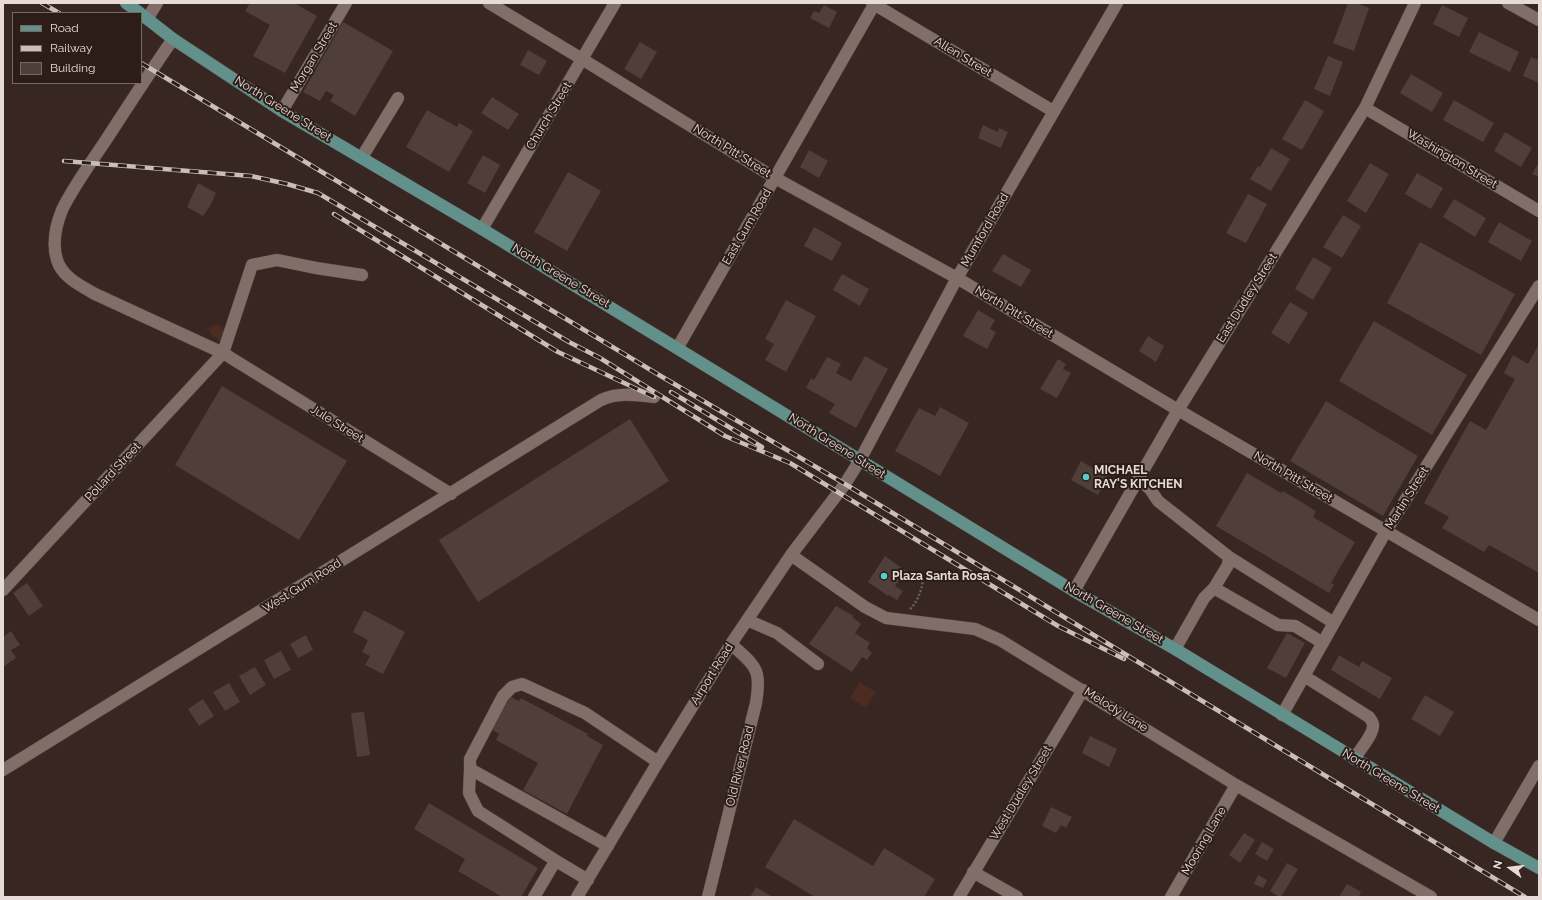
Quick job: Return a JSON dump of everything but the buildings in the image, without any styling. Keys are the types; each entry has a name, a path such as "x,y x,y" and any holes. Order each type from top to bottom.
{"main road":[{"name":"North Greene Street","path":"126,3 139,12"},
{"name":"North Greene Street","path":"143,15 173,39 282,111 482,228 1074,590 1175,649 1494,843 1539,868"}],"street":[{"path":"143,15 157,3"},
{"name":"Morgan Street","path":"282,111 346,3"},
{"name":"North Pitt Street","path":"489,3 775,178 957,278 1178,410 1539,620"},
{"name":"Church Street","path":"482,228 615,3"},
{"name":"Allen Street","path":"874,3 1053,111"},
{"name":"East Gum Road","path":"678,347 874,3"},
{"name":"Mumford Road","path":"860,460 957,278 1117,3"},
{"name":"East Dudley Street","path":"1074,590 1178,410 1365,108 1415,3"},
{"path":"1508,3 1539,20"},
{"name":"Jule Street","path":"173,39 90,164 62,210 57,226 55,241 57,261 64,273 75,282 95,294 223,353 451,494"},
{"path":"362,157 398,98"},
{"name":"Washington Street","path":"1365,108 1539,211"},
{"path":"223,353 252,265 277,260 362,275"},
{"name":"Martin Street","path":"1282,715 1386,531 1539,286"},
{"name":"Pollard Street","path":"3,590 223,353"},
{"name":"West Gum Road","path":"3,770 601,400 612,396 631,394 654,397"},
{"name":"Airport Road","path":"577,897 731,644 791,555 842,489 860,460"},
{"path":"1138,479 1150,489 1158,501 1229,557 1334,623"},
{"name":"Melody Lane","path":"791,555 870,610 892,620 975,629 987,633 1083,690 1236,785 1431,897"},
{"path":"1175,649 1204,598 1214,588 1228,565 1229,557"},
{"path":"1214,588 1278,625 1295,626 1323,643"},
{"path":"747,620 777,633 818,664"},
{"name":"Old River Road","path":"708,897 756,703 759,682 755,669 731,644"},
{"path":"1304,676 1369,717 1373,722 1374,727 1371,733 1354,759"},
{"path":"588,880 478,811 469,793 470,759 503,696 512,687 522,684 584,713 658,762"},
{"name":"West Dudley Street","path":"958,897 1083,690"},
{"path":"1494,843 1539,766"},
{"path":"470,770 608,846"},
{"name":"Mooring Lane","path":"1171,897 1236,785"},
{"path":"534,897 553,865 558,862"},
{"path":"973,872 1017,897"}],"path":[{"path":"892,620 907,612 913,606 920,592 922,578"}],"shaded area":[{"path":"216,324 221,326 225,331 221,342 211,334 208,329"},
{"path":"860,682 876,692 866,708 850,698"}],"railway":[{"path":"42,3 57,12"},
{"path":"142,64 659,375 845,484 1525,897"},
{"path":"64,161 251,176 318,193 569,342 600,358 725,436 790,463 1058,626 1124,659"},
{"path":"334,214 558,352 654,397"},
{"path":"671,392 762,447"}],"place":[{"name":"MICHAEL RAY'S KITCHEN","path":"1086,477"},
{"name":"Plaza Santa Rosa","path":"884,576"}]}
